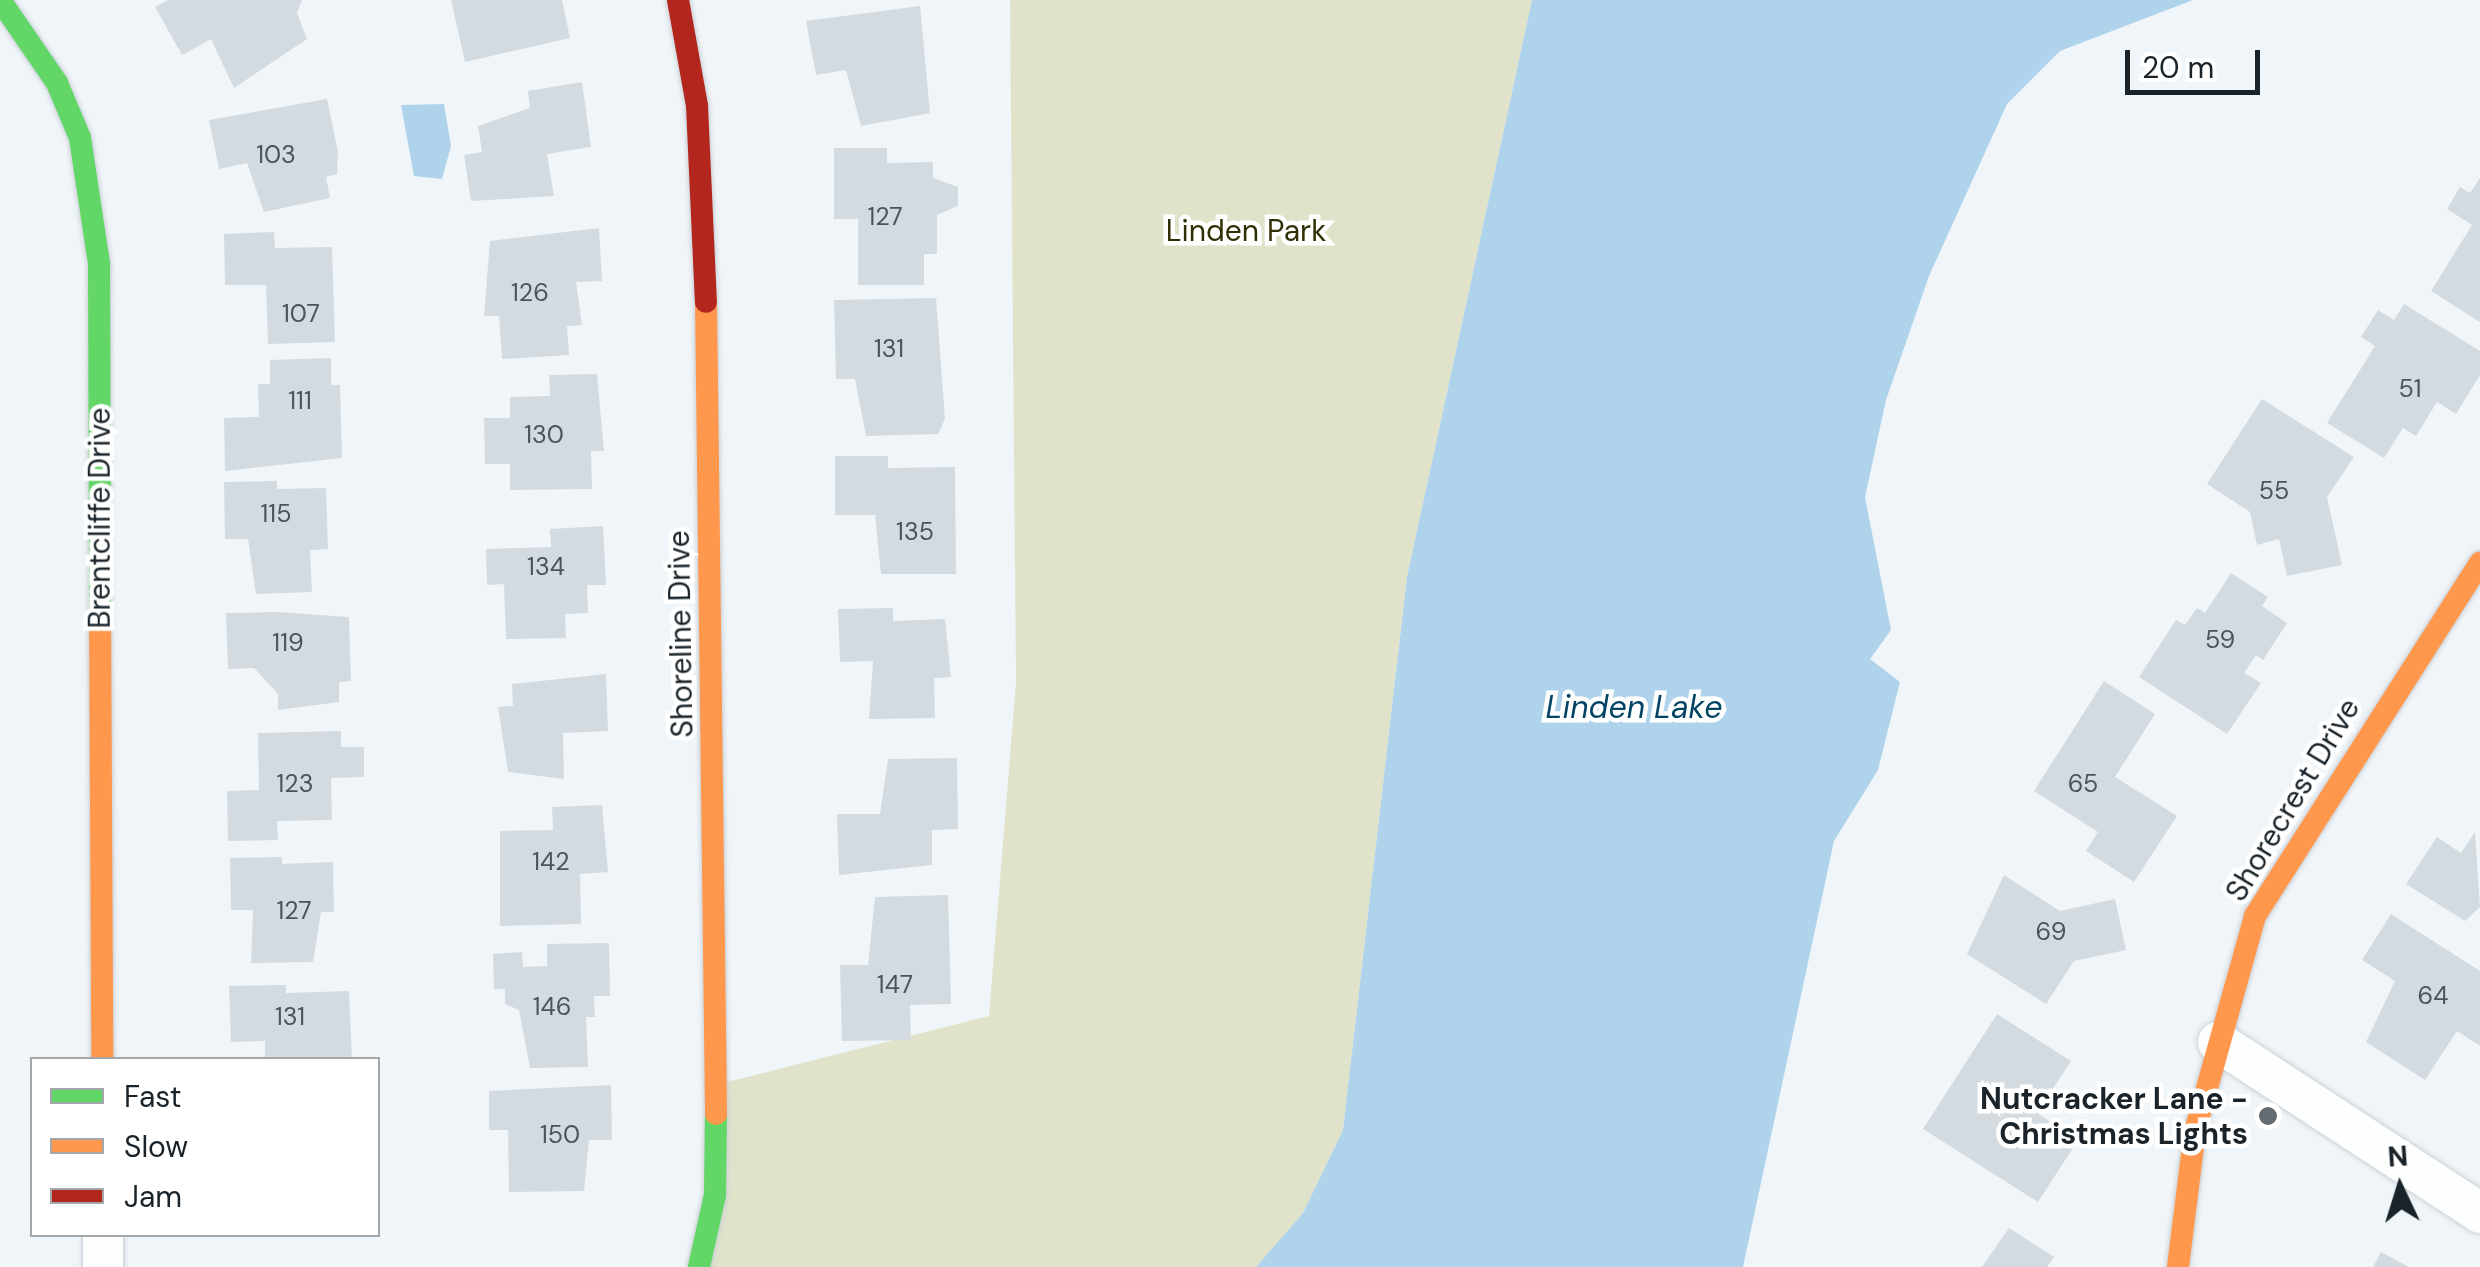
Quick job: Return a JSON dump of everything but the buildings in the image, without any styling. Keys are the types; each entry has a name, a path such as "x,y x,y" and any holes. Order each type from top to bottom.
{"street":[{"name":"Brentcliffe Drive","path":"0,0 57,83 80,138 100,263 102,1057"},
{"name":"Shoreline Drive","path":"678,0 697,106 705,226 716,1085 715,1195 699,1267"},
{"name":"Shorecrest Drive","path":"2178,1267 2195,1131 2255,916 2346,763 2480,563"},
{"path":"2218,1042 2480,1213"},
{"path":"102,1237 102,1267"}],"green space":[{"name":"Linden Park","path":"1010,0 1532,0 1407,577 1343,1130 1303,1213 1256,1267 699,1267 716,1085 989,1016 1016,682"}],"water":[{"name":"Linden Lake","path":"1532,0 2193,0 2060,51 2007,104 1929,276 1886,400 1865,497 1891,630 1870,659 1900,682 1878,770 1834,841 1743,1267 1256,1267 1303,1213 1343,1130 1407,577"},
{"path":"444,104 451,146 442,179 414,176 401,105"}],"traffic: fast":[{"path":"0,0 57,83 80,138 99,263 100,611"},
{"path":"699,1267 715,1195 716,1114"}],"traffic: slow":[{"path":"706,302 716,1114"},
{"path":"2178,1267 2195,1131 2255,916 2480,563"},
{"path":"100,611 102,1057"}],"traffic: jam":[{"path":"678,0 697,106 706,302"}],"place":[{"name":"Nutcracker Lane - Christmas Lights","path":"2268,1116"}]}
